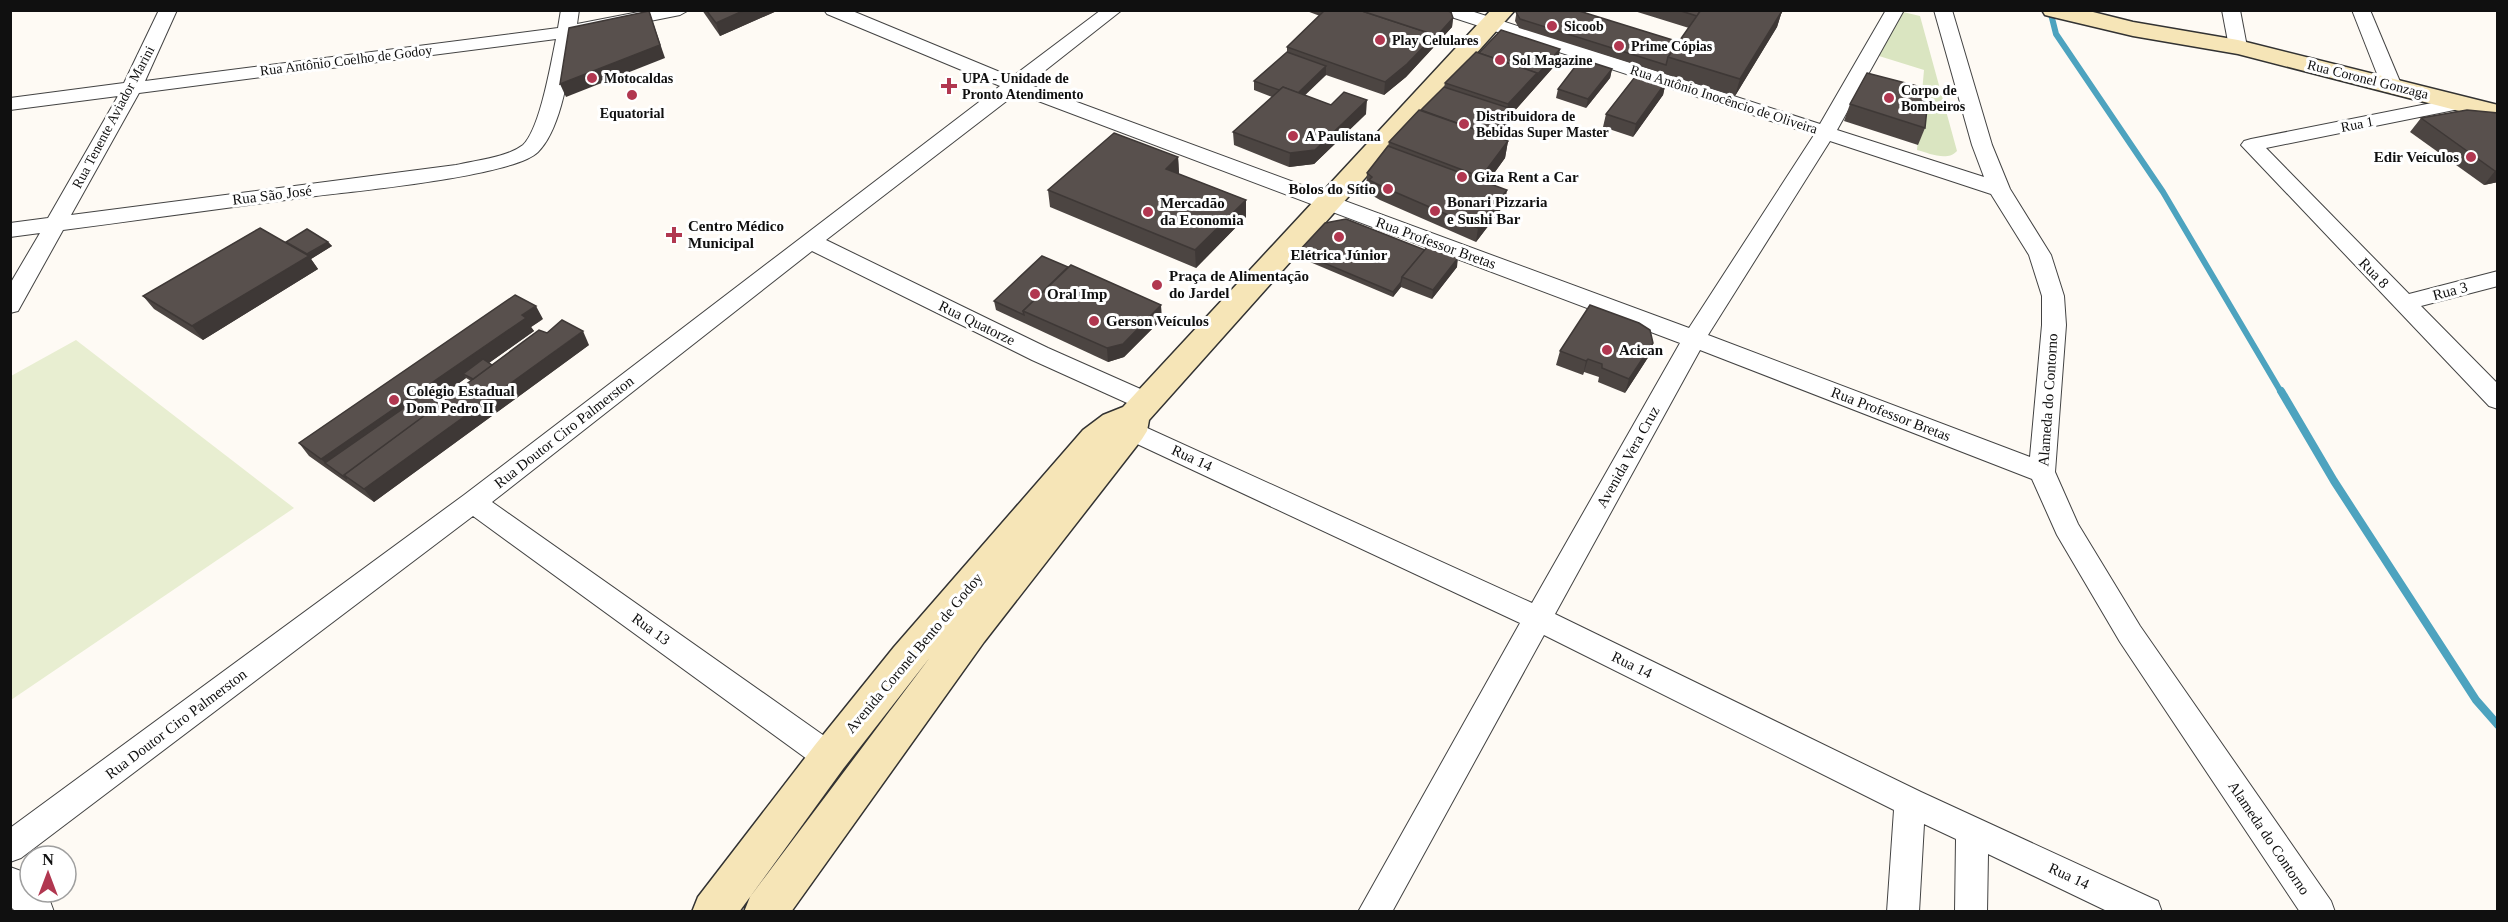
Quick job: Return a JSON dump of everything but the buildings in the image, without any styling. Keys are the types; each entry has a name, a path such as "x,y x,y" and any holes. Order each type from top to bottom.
{"main road":[{"name":"Rua Coronel Gonzaga","path":"2053,10 2123,27 2238,47 2498,113"},
{"name":"Avenida Coronel Bento de Godoy","path":"765,912 1131,417 1497,18"},
{"name":"Avenida Coronel Bento de Godoy","path":"713,912 829,756 930,632 1095,439 1131,417"}],"street":[{"name":"Rua Tenente Aviador Marini","path":"10,305 132,88 168,10"},
{"path":"566,32 570,10"},
{"name":"Rua Antônio Coelho de Godoy","path":"10,104 566,32 680,10"},
{"name":"Rua Professor Bretas","path":"832,10 1016,86 1694,339 2042,472"},
{"name":"Rua Doutor Ciro Palmerston","path":"10,847 473,502 810,240 1016,86 1113,10"},
{"name":"Rua Antônio Inocêncio de Oliveira","path":"1448,10 1497,18 1826,132 1999,189"},
{"name":"Avenida Vera Cruz","path":"1374,912 1694,339 1826,132 1895,10"},
{"name":"Alameda do Contorno","path":"1943,10 1982,145 1999,189 2040,255 2053,296 2054,325 2042,472 2066,528 2130,634 2319,912"},
{"path":"2231,10 2238,47"},
{"path":"2361,10 2391,84"},
{"name":"Rua São José","path":"10,230 456,171 505,159 531,148 544,126 566,32"},
{"name":"Rua 1","path":"2251,145 2462,103"},
{"name":"Rua 8","path":"2251,145 2498,400"},
{"name":"Rua Quatorze","path":"810,240 1040,354 1131,417"},
{"name":"Rua 3","path":"2403,303 2498,278"},
{"name":"Rua 14","path":"1131,417 1910,802 2146,912"},
{"name":"Rua 13","path":"473,502 829,756"},
{"path":"1903,912 1910,802"},
{"path":"1971,912 1972,832"},
{"path":"10,882 38,912"}],"green space":[{"path":"1903,12 1920,16 1957,151 1948,156 1938,156 1917,150 1924,70 1879,56"},
{"path":"76,340 294,508 11,700 11,376"}],"waterway":[{"path":"2050,10 2056,34 2163,192 2281,392"},
{"path":"2281,391 2334,481 2476,700 2498,725"}],"place":[{"name":"Sicoob","path":"1552,26"},
{"name":"Play Celulares","path":"1380,40"},
{"name":"Prime Cópias","path":"1619,46"},
{"name":"Sol Magazine","path":"1500,60"},
{"name":"Motocaldas","path":"592,78"},
{"name":"UPA - Unidade de Pronto Atendimento","path":"949,86"},
{"name":"Equatorial","path":"632,95"},
{"name":"Corpo de Bombeiros","path":"1889,98"},
{"name":"Distribuidora de Bebidas Super Master","path":"1464,124"},
{"name":"A Paulistana","path":"1293,136"},
{"name":"Edir Veículos","path":"2471,157"},
{"name":"Giza Rent a Car","path":"1462,177"},
{"name":"Bolos do Sítio","path":"1388,189"},
{"name":"Bonari Pizzaria e Sushi Bar","path":"1435,211"},
{"name":"Mercadão da Economia","path":"1148,212"},
{"name":"Centro Médico Municipal","path":"674,235"},
{"name":"Elétrica Júnior","path":"1339,237"},
{"name":"Praça de Alimentação do Jardel","path":"1157,285"},
{"name":"Oral Imp","path":"1035,294"},
{"name":"Gerson Veículos","path":"1094,321"},
{"name":"Acican","path":"1607,350"},
{"name":"Colégio Estadual Dom Pedro II","path":"394,400"}]}
